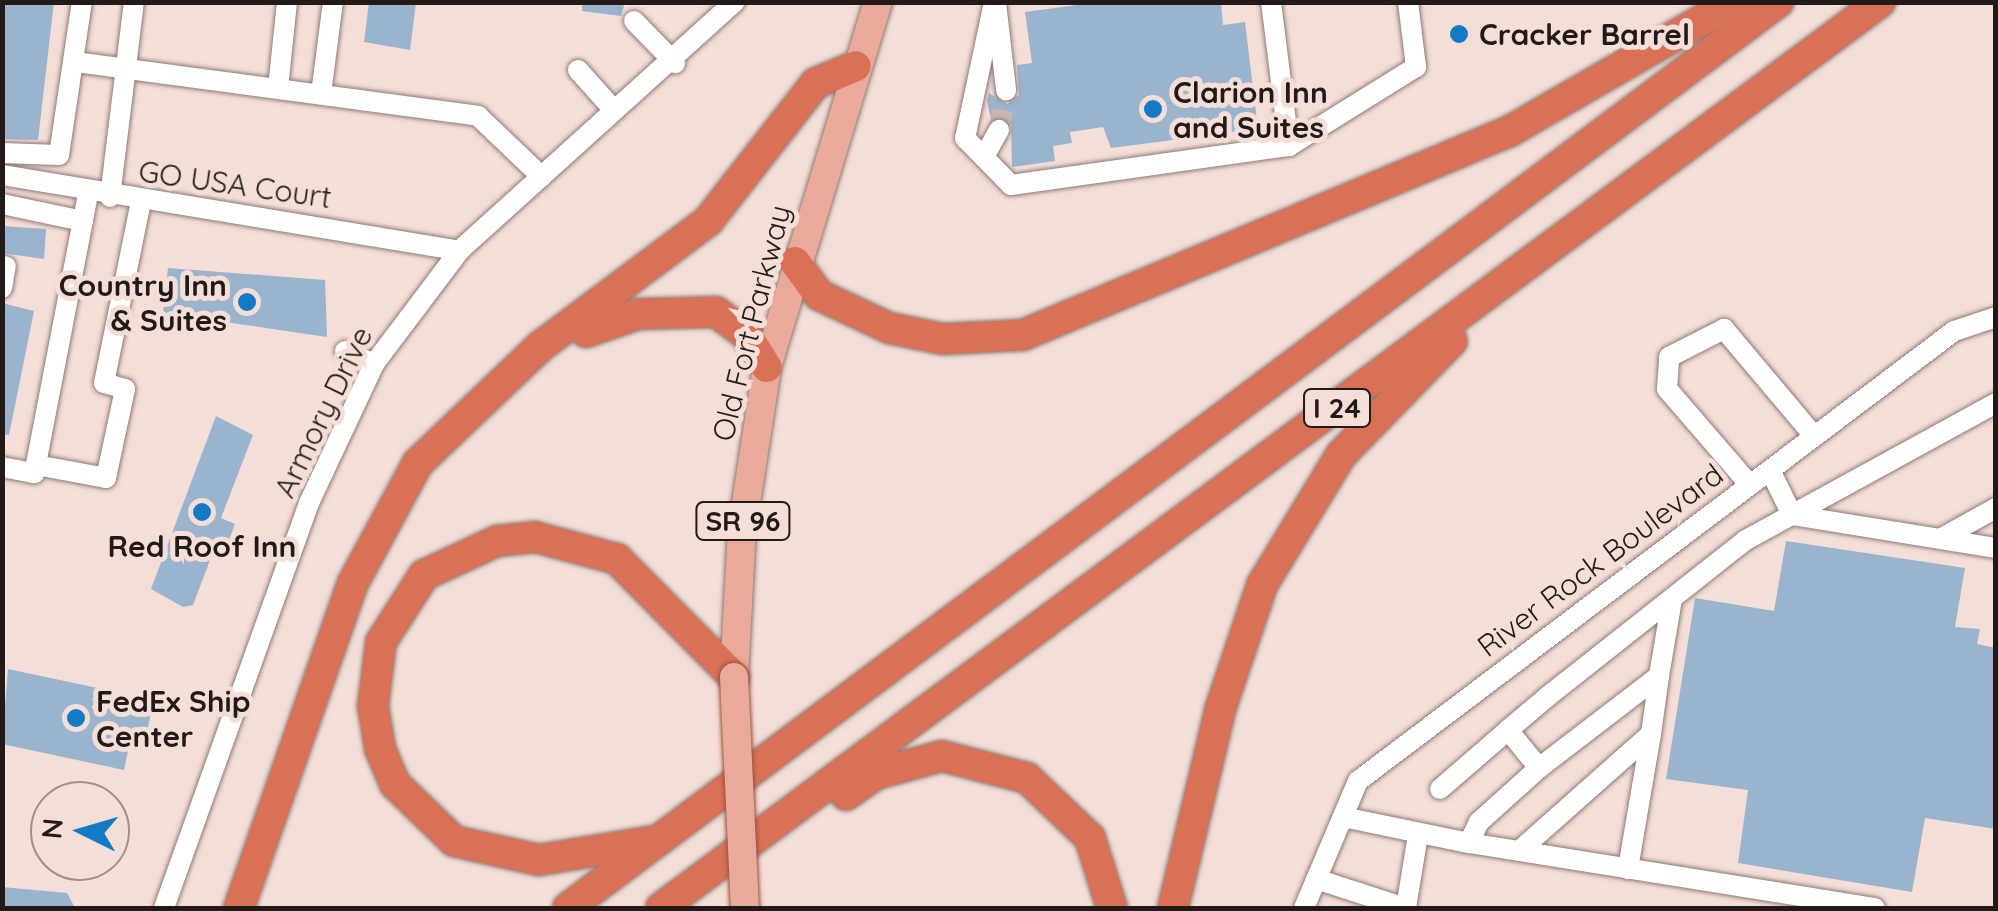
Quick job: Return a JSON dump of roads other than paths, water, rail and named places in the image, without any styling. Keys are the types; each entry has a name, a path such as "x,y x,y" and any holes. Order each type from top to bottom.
{"highway":[{"path":"795,262 828,301 889,328 943,339 1022,335 1510,131 1733,2"},
{"name":"I 24","path":"568,908 1778,2"},
{"name":"I 24","path":"661,908 1880,2"},
{"path":"238,908 353,583 418,463 485,393 708,221 816,83 856,66"},
{"path":"1173,908 1220,710 1262,584 1341,455 1515,276"},
{"path":"485,393 574,336 638,314 716,312 746,334 767,367"},
{"path":"662,840 540,860 454,841 395,784 380,748 373,706 381,642 424,576 497,540 535,537 617,558 734,678"},
{"path":"791,811 826,806 913,760 984,761 1028,778 1070,814 1090,838 1112,908"}],"main road":[{"name":"Old Fort Parkway","path":"745,908 734,678 742,528 767,367 795,262 878,2"}],"street":[{"path":"2,153 59,155 82,2"},
{"path":"110,197 134,2"},
{"path":"278,88 287,2"},
{"path":"321,94 333,2"},
{"name":"Armory Drive","path":"164,908 310,502 374,364 459,251 613,109 675,63 735,2"},
{"path":"995,2 1006,90"},
{"path":"995,2 964,138 1011,186 1288,146 1416,66 1408,2"},
{"path":"1271,2 1288,146"},
{"path":"634,21 675,63"},
{"path":"75,62 478,116 542,177"},
{"path":"578,70 613,109"},
{"path":"984,158 998,130"},
{"name":"GO USA Court","path":"2,175 88,194 459,251"},
{"path":"2,466 34,473 88,194"},
{"path":"36,464 106,478 125,389 104,383 141,201"},
{"path":"2,204 83,221"},
{"path":"2,288 6,266"},
{"name":"River Rock Boulevard","path":"1304,908 1358,781 1954,330 1996,317"},
{"path":"1750,485 1668,389 1669,357 1724,330 1814,436"},
{"path":"344,350 374,364"},
{"path":"1440,789 1672,599 1792,516 1996,403"},
{"path":"1770,470 1792,516"},
{"path":"1940,540 1996,508"},
{"path":"1792,516 1996,548"},
{"path":"1628,869 1672,599"},
{"path":"1470,843 1479,822 1539,768 1659,676"},
{"path":"1508,730 1539,768"},
{"path":"1519,851 1651,734"},
{"path":"1342,817 1418,835 1876,908"},
{"path":"1316,879 1405,908 1418,835"}],"tunnel":[{"path":"999,130 1006,90"}],"place":[{"name":"Cracker Barrel","path":"1459,34"},
{"name":"Clarion Inn and Suites","path":"1153,109"},
{"name":"Country Inn & Suites","path":"247,302"},
{"name":"Red Roof Inn","path":"202,512"},
{"name":"FedEx Ship Center","path":"76,718"}]}
